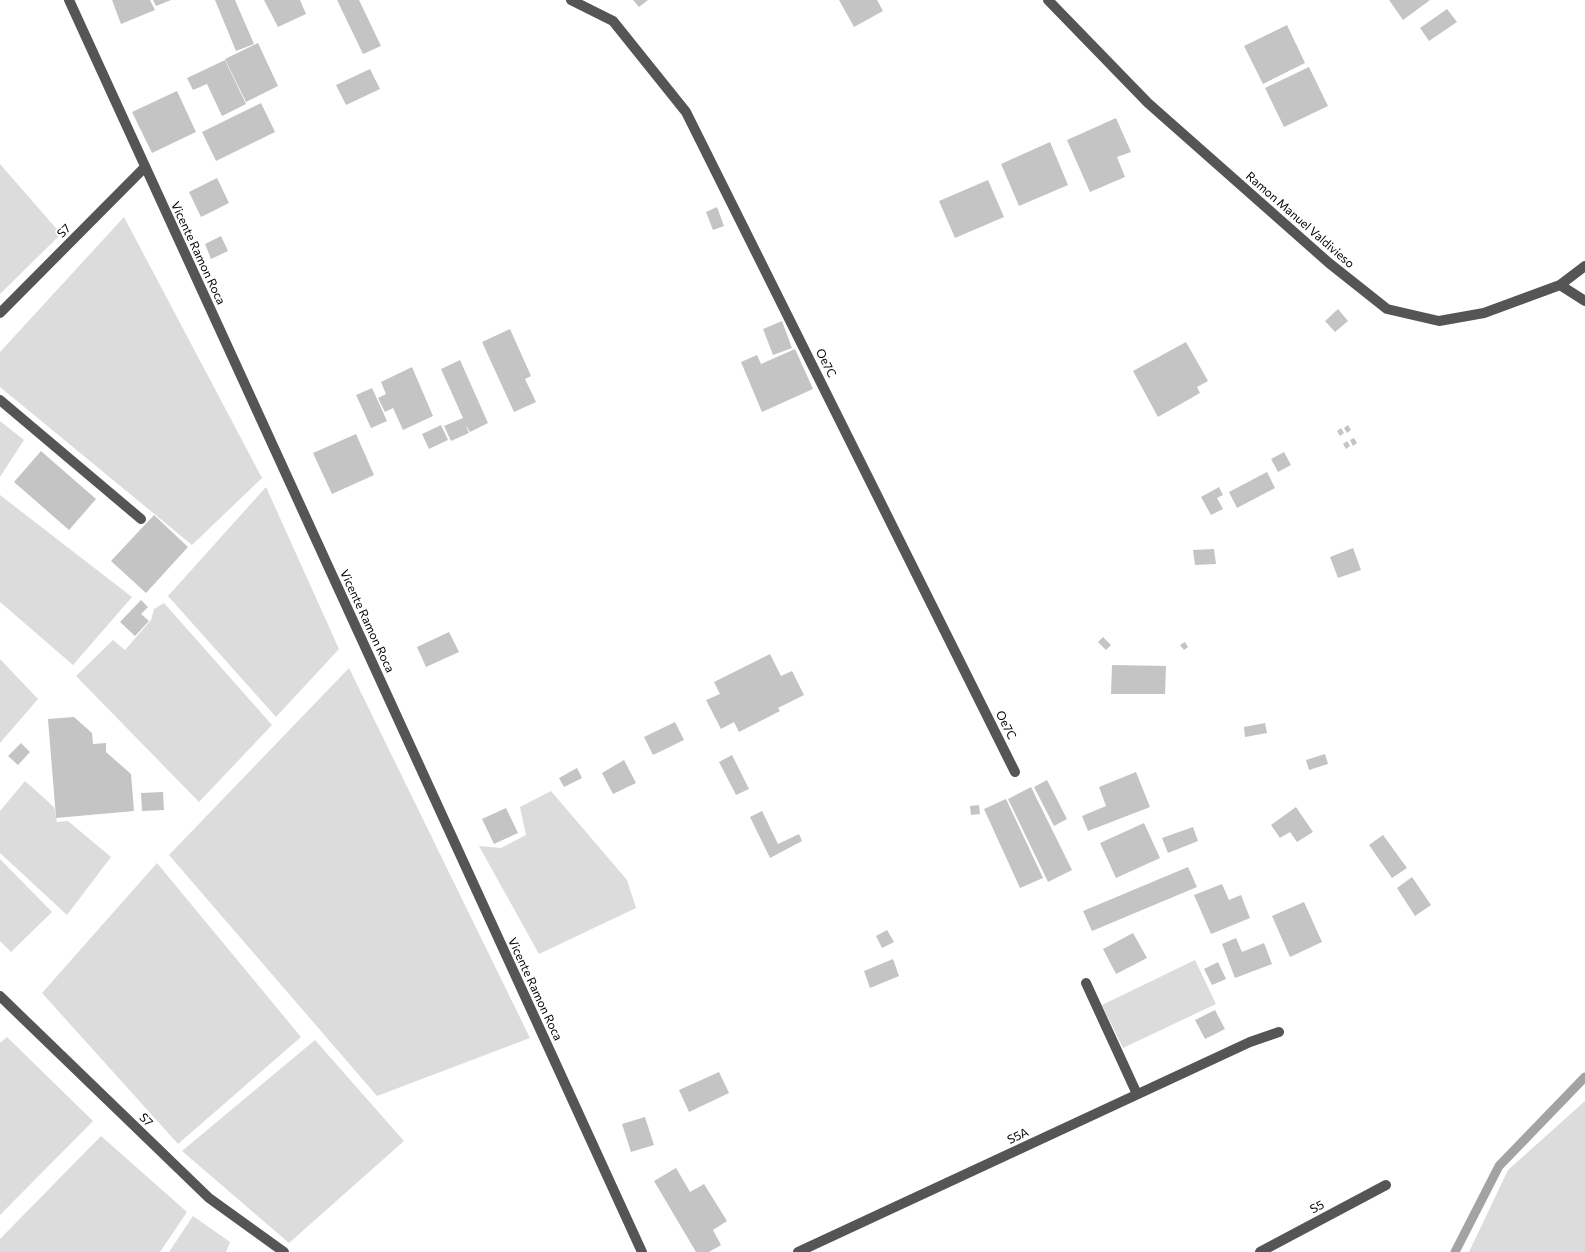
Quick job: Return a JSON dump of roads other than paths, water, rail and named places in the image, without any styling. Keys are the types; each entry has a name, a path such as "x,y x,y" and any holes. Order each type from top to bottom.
{"street":[{"name":"Vicente Ramon Roca","path":"69,0 642,1252"},
{"name":"Oe7C","path":"571,0 613,21 686,112 1015,772"},
{"name":"Ramon Manuel Valdivieso","path":"1048,0 1148,103 1329,263 1387,309 1439,321 1484,313 1560,285 1585,266"},
{"name":"S7","path":"0,313 145,167"},
{"path":"1560,285 1585,302"},
{"path":"0,400 141,519"},
{"path":"1086,983 1137,1094"},
{"name":"S7","path":"0,996 209,1198 284,1252"},
{"name":"S5A","path":"798,1252 1250,1042 1279,1032"},
{"name":"S5","path":"1260,1252 1386,1184"}],"waterway":[{"path":"1455,1252 1499,1166 1585,1077"}]}
